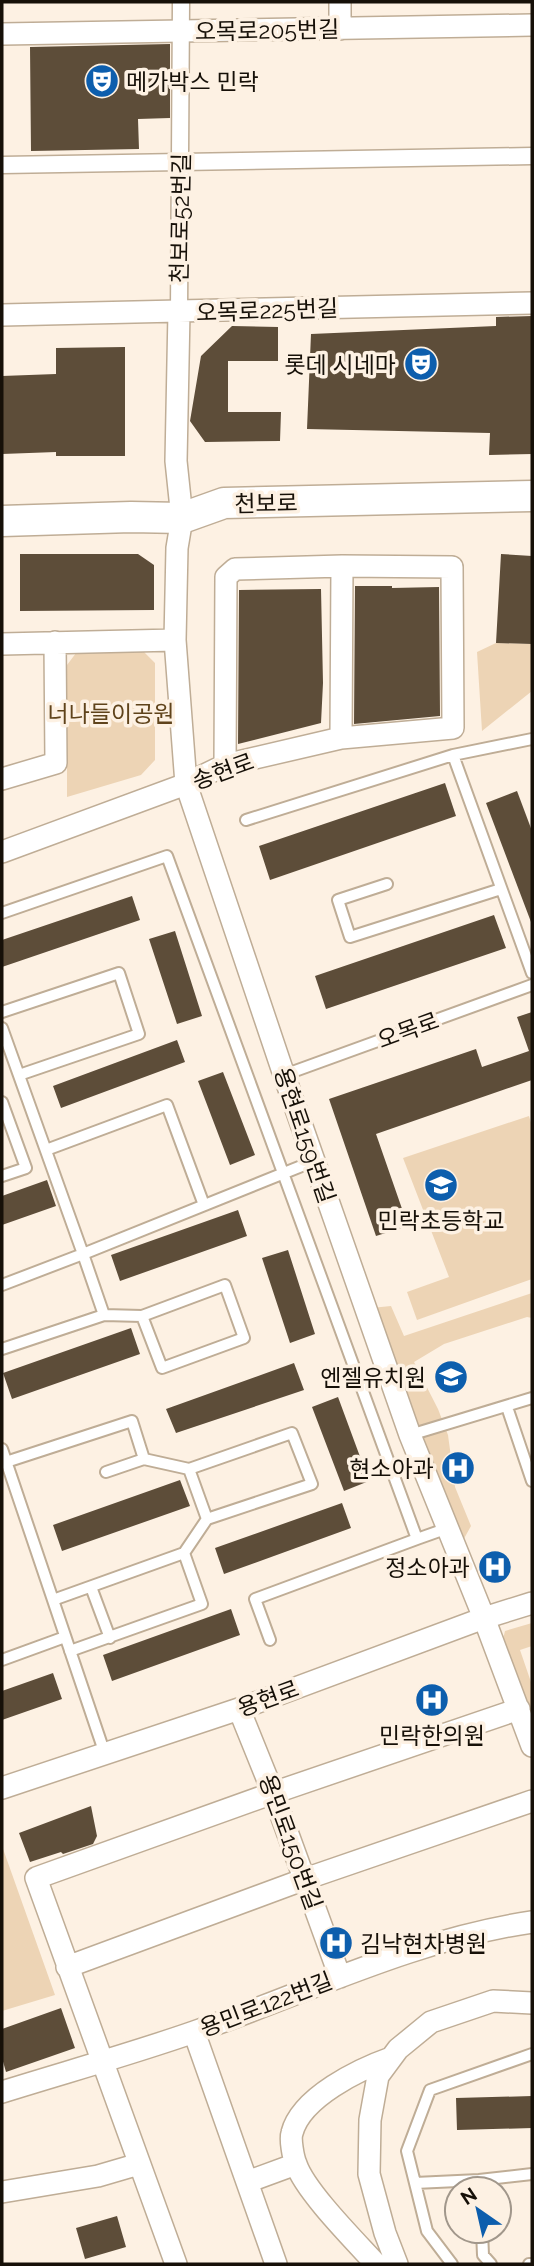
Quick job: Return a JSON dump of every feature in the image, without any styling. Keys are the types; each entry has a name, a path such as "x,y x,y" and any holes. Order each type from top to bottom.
{"main road":[{"name":"천보로","path":"2,521 182,518 224,503 532,496"}],"street":[{"name":"천보로52번길","path":"175,640 177,548 182,518 176,461 181,2"},
{"path":"340,2 340,29"},
{"name":"오목로205번길","path":"2,34 532,25"},
{"path":"2,164 532,156"},
{"name":"오목로225번길","path":"2,315 532,303"},
{"path":"225,765 226,577 235,569 342,566 341,738"},
{"name":"송현로","path":"2,852 186,784 225,765 341,738 453,728 452,567 342,566"},
{"path":"2,644 175,640"},
{"name":"용현로159번길","path":"175,640 186,784 410,1435 532,1746"},
{"path":"2,779 56,763 55,642"},
{"name":"용현로","path":"2,1788 239,1709 484,1618 532,1603"},
{"name":"용민로150번길","path":"239,1709 273,1793 340,1977"},
{"path":"176,2264 100,2061 36,1878 519,1709"},
{"path":"67,1967 532,1801"},
{"name":"용민로122번길","path":"2,2092 194,2032 456,1937 532,1922"},
{"path":"397,2264 385,2233 369,2174 370,2120 378,2076 398,2049 431,2022 493,2001 532,2004"},
{"path":"194,2032 276,2264"},
{"path":"376,2264 310,2188 296,2164 291,2133 308,2106 338,2083 366,2067 391,2058"},
{"path":"2,2192 98,2176 139,2164"},
{"path":"247,2182 296,2164"}],"lane":[{"path":"246,820 453,755 532,739"},
{"path":"453,755 532,973"},
{"path":"2,914 167,856 417,1539"},
{"path":"387,884 338,900 350,937 501,889"},
{"path":"2,1012 119,973 139,1034 19,1075"},
{"name":"오목로","path":"284,1075 532,985"},
{"path":"2,1028 104,1315"},
{"path":"2,1102 26,1168 2,1176"},
{"path":"46,1150 167,1105 204,1205"},
{"path":"14,1135 37,1126"},
{"path":"2,1284 314,1161"},
{"path":"2,1349 104,1315 142,1316 225,1285 244,1338 162,1368 142,1316"},
{"path":"410,1435 532,1398"},
{"path":"507,1407 532,1481"},
{"path":"6,1462 132,1421 144,1460"},
{"path":"53,1600 184,1553 207,1519 312,1484 292,1433 188,1469 144,1460 106,1472"},
{"path":"2,1449 105,1754"},
{"path":"188,1469 207,1519"},
{"path":"2,1487 13,1483"},
{"path":"270,1640 255,1599 448,1528"},
{"path":"70,1651 202,1604 184,1553"},
{"path":"91,1587 110,1638"},
{"path":"2,1660 65,1637"},
{"path":"452,2264 427,2231 407,2151 430,2090 532,2054"},
{"path":"513,2178 532,2174"},
{"path":"415,2183 443,2184"},
{"path":"483,2245 484,2255 491,2264"}],"green space":[{"path":"496,643 532,644 532,691 482,731 477,652"},
{"name":"너나들이공원","path":"144,652 155,663 155,760 141,775 67,797 67,665 76,653"},
{"path":"529,1116 532,1126 532,1279 417,1320 407,1292 449,1277 403,1158"},
{"path":"532,1293 532,1318 527,1317 444,1344 414,1362 448,1435 455,1487 471,1526 461,1544 371,1308 391,1306 404,1336"},
{"path":"532,1623 532,1646 520,1650 532,1685 532,1734 501,1647 505,1631"},
{"path":"2,1846 55,1995 2,2011"}],"building":[{"name":"메가박스 민락","path":"170,44 170,118 138,119 139,149 31,151 30,47"},
{"path":"532,316 532,454 489,455 490,433 307,429 311,334 496,326 496,317"},
{"path":"232,326 278,327 278,361 228,361 228,412 281,412 280,441 205,442 190,421 201,356"},
{"path":"125,347 125,456 56,456 56,452 2,454 2,376 56,374 56,348"},
{"path":"20,554 138,554 154,565 154,610 20,611"},
{"path":"501,554 532,556 532,644 496,643"},
{"path":"355,586 439,587 440,716 354,724"},
{"path":"321,589 321,723 238,744 239,590"},
{"path":"445,783 456,816 270,880 259,846"},
{"path":"517,791 532,831 531,922 486,803"},
{"path":"132,896 140,920 2,967 2,940"},
{"path":"494,915 506,948 326,1009 315,976"},
{"path":"175,931 202,1016 177,1024 149,939"},
{"path":"532,1012 532,1080 376,1134 408,1226 376,1236 329,1099 476,1049 482,1067 529,1051 517,1017"},
{"path":"177,1040 185,1062 61,1108 53,1086"},
{"path":"223,1072 255,1155 230,1165 198,1081"},
{"path":"47,1180 56,1206 2,1225 2,1196"},
{"path":"238,1210 247,1236 120,1281 111,1255"},
{"path":"288,1250 315,1334 290,1343 262,1258"},
{"path":"131,1328 140,1354 12,1399 3,1373"},
{"path":"294,1363 304,1390 176,1433 166,1409"},
{"path":"338,1397 369,1481 344,1491 312,1407"},
{"path":"180,1480 190,1506 62,1551 53,1525"},
{"path":"342,1503 351,1528 224,1574 215,1548"},
{"path":"231,1609 240,1635 112,1681 103,1655"},
{"path":"53,1673 62,1699 2,1720 2,1691"},
{"path":"91,1806 97,1836 93,1844 30,1862 19,1833"},
{"path":"61,2008 75,2048 6,2072 2,2058 2,2029"},
{"path":"532,2096 532,2128 457,2130 456,2098"},
{"path":"117,2216 126,2247 85,2259 76,2228"}],"place":[{"name":"메가박스 민락","path":"102,81"},
{"name":"롯데 시네마","path":"421,364"},
{"name":"민락초등학교","path":"441,1185"},
{"name":"엔젤유치원","path":"451,1377"},
{"name":"현소아과","path":"458,1468"},
{"name":"정소아과","path":"495,1567"},
{"name":"민락한의원","path":"432,1700"},
{"name":"김낙현차병원","path":"336,1943"}]}
